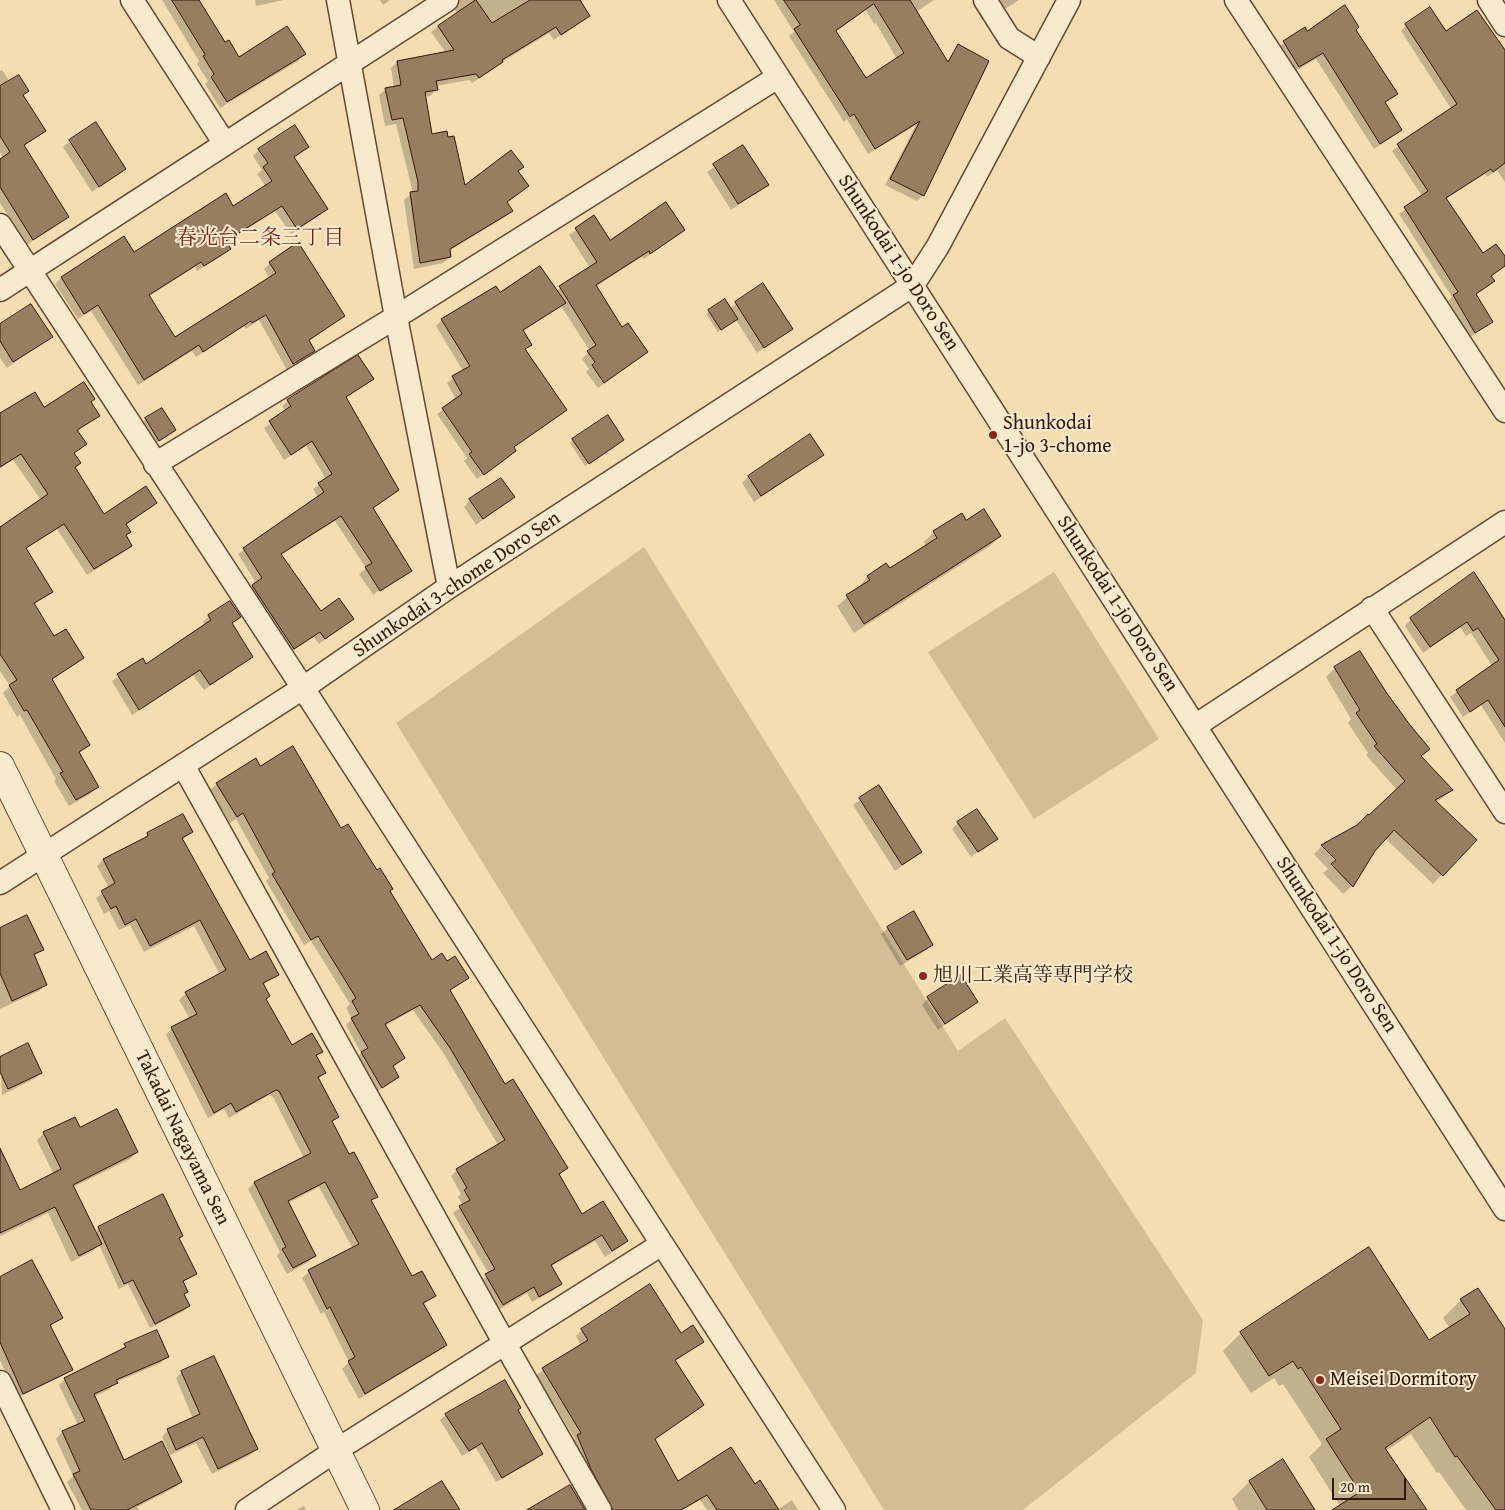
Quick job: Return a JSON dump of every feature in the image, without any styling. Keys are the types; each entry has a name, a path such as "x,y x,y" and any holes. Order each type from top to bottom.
{"street":[{"path":"132,0 225,144"},
{"path":"338,0 348,64 449,587"},
{"path":"0,290 447,0"},
{"name":"Shunkodai 1-jo Doro Sen","path":"729,0 1503,1202"},
{"path":"985,0 1009,38 1039,57"},
{"path":"913,285 938,246 1070,0"},
{"path":"1236,0 1505,411"},
{"path":"1489,0 1505,25"},
{"path":"155,464 396,317 778,76"},
{"path":"0,225 303,688 834,1510"},
{"name":"Shunkodai 3-chome Doro Sen","path":"0,883 303,688 449,587 913,285"},
{"path":"1196,726 1372,608 1505,522"},
{"path":"1372,608 1505,812"},
{"path":"183,765 600,1510"},
{"name":"Takadai Nagayama Sen","path":"0,766 365,1510"},
{"path":"247,1510 335,1451 662,1244"},
{"path":"0,1382 63,1510"}],"shaded area":[{"path":"644,547 958,1051 1005,1018 1203,1320 1196,1373 1023,1510 884,1510 396,723"},
{"path":"1054,572 1159,739 1034,819 928,652"}],"building":[{"path":"172,0 199,0 225,42 229,40 239,57 287,26 306,54 227,102 211,77 214,74 203,56 205,55"},
{"path":"476,0 492,23 530,0 580,0 590,16 561,35 556,27 502,60 503,62 479,78 476,74 436,81 438,90 425,92 432,134 447,131 448,137 454,136 465,185 511,150 524,167 518,171 529,186 507,202 513,211 450,249 451,257 420,263 410,192 418,191 418,182 403,118 392,120 385,88 401,85 397,61 454,50 438,26"},
{"path":"784,0 910,0 948,62 958,44 989,61 924,196 890,179 920,121 875,149 854,114 850,117 794,29 800,25","holes":["874,4 904,53 866,78 836,31"]},
{"path":"1345,5 1359,27 1356,30 1398,94 1385,102 1402,130 1380,144 1323,53 1299,67 1283,41 1305,27 1307,31"},
{"path":"1430,7 1446,31 1477,10 1505,50 1505,163 1493,172 1491,169 1446,198 1483,253 1496,244 1505,256 1505,266 1491,276 1495,281 1476,294 1493,322 1475,333 1453,295 1458,292 1404,207 1428,191 1397,144 1457,104 1405,24"},
{"path":"19,75 29,91 23,95 46,131 24,145 69,217 33,240 0,187 0,159 10,152 0,136 0,86"},
{"path":"96,122 126,169 99,187 69,140"},
{"path":"295,125 309,147 294,157 328,209 297,229 282,206 226,241 231,249 204,266 201,262 149,295 175,337 276,273 269,262 298,242 345,316 309,340 315,351 293,364 266,315 252,323 251,321 203,352 199,345 144,380 98,305 84,314 61,277 124,236 134,252 226,193 233,206 272,181 263,167 268,163 258,149"},
{"path":"743,145 769,185 738,204 713,164"},
{"path":"666,202 685,230 650,254 649,251 596,285 622,327 628,323 648,352 604,383 592,365 595,362 587,351 596,345 559,286 597,262 575,228 594,215 610,240"},
{"path":"540,266 566,303 523,330 532,345 525,349 567,410 514,447 516,451 484,475 469,454 472,452 442,408 462,394 452,376 470,366 441,319 496,286 500,292"},
{"path":"763,283 793,329 764,348 735,302"},
{"path":"725,299 738,319 721,330 708,310"},
{"path":"31,304 53,337 13,362 0,341 0,324"},
{"path":"358,355 374,379 346,397 399,490 373,508 412,571 380,591 365,567 372,563 341,516 281,554 321,611 339,598 354,619 325,639 320,632 294,649 253,587 252,585 262,578 243,548 324,492 318,483 332,474 312,441 291,455 269,421 291,406 287,400"},
{"path":"84,382 95,399 91,402 100,416 77,430 87,444 74,453 81,463 75,467 104,514 146,486 157,503 126,524 131,532 126,535 132,546 94,569 64,524 26,548 53,592 34,603 54,636 66,629 84,658 52,679 90,745 79,752 99,787 76,800 60,773 63,772 27,710 24,711 9,685 17,680 0,654 0,527 48,494 21,454 0,467 0,413 35,392 44,407"},
{"path":"162,408 176,430 159,441 145,418"},
{"path":"608,415 624,440 589,464 572,439"},
{"path":"810,434 824,455 761,496 748,476"},
{"path":"501,478 515,497 483,519 469,499"},
{"path":"984,509 1001,536 864,624 846,595 870,580 867,576 886,563 890,568 937,538 933,531 962,513 966,520"},
{"path":"1474,572 1505,620 1505,727 1488,700 1470,712 1456,690 1499,660 1478,628 1473,631 1467,622 1430,647 1410,618"},
{"path":"230,601 241,617 232,623 253,657 210,685 200,670 139,710 117,674 143,658 146,664 211,620 208,615"},
{"path":"1360,651 1386,692 1430,749 1421,756 1453,790 1435,800 1477,840 1443,876 1394,830 1375,851 1353,887 1331,864 1336,860 1321,845 1357,825 1405,781 1374,746 1377,744 1356,713 1360,710 1334,667"},
{"path":"293,746 341,828 348,824 377,870 380,868 393,889 390,891 432,960 442,953 447,961 455,956 469,978 450,990 505,1084 513,1079 568,1168 559,1174 582,1214 603,1201 628,1241 612,1251 602,1235 551,1265 562,1284 539,1297 534,1287 503,1305 485,1274 495,1269 459,1206 470,1200 464,1190 467,1188 456,1169 505,1140 450,1048 420,1005 385,1024 405,1058 393,1066 399,1077 382,1088 361,1052 368,1048 351,1018 359,1014 352,1001 356,998 318,936 311,940 272,874 275,872 243,813 237,817 216,783 256,758 260,766"},
{"path":"879,785 922,852 902,865 859,798"},
{"path":"977,809 998,839 978,852 957,822"},
{"path":"183,814 193,832 182,838 250,960 266,951 279,975 263,983 270,996 266,999 292,1045 312,1033 323,1052 316,1055 326,1073 318,1077 339,1117 332,1121 349,1154 354,1152 378,1197 371,1200 412,1276 422,1271 436,1296 423,1303 447,1345 365,1394 348,1361 355,1357 330,1307 327,1309 308,1270 359,1244 325,1182 288,1201 316,1256 293,1268 282,1249 286,1247 254,1182 311,1153 279,1091 276,1090 236,1112 231,1103 214,1113 171,1027 197,1014 185,992 226,970 200,920 150,946 136,919 125,925 116,906 111,909 101,891 115,883 103,859 148,836 147,833"},
{"path":"914,911 933,945 907,960 887,927"},
{"path":"27,915 44,950 34,954 47,985 12,1001 0,973 0,928"},
{"path":"961,975 978,1002 945,1024 927,997"},
{"path":"28,1043 42,1073 8,1089 0,1072 0,1057"},
{"path":"117,1109 138,1152 73,1185 102,1244 79,1256 55,1207 0,1233 0,1148 20,1190 61,1169 43,1132 75,1117 80,1127"},
{"path":"163,1194 183,1236 179,1238 197,1274 183,1281 188,1292 184,1294 190,1306 155,1324 133,1280 124,1284 98,1227"},
{"path":"1369,1247 1429,1340 1470,1314 1460,1299 1478,1288 1505,1329 1505,1510 1496,1510 1457,1456 1455,1457 1430,1417 1385,1448 1427,1510 1332,1510 1360,1492 1326,1439 1341,1429 1301,1367 1298,1369 1293,1361 1269,1376 1240,1332"},
{"path":"32,1260 63,1318 50,1325 73,1370 23,1394 0,1342 0,1277"},
{"path":"650,1284 681,1333 693,1325 704,1342 675,1360 704,1405 655,1439 678,1481 731,1447 755,1484 760,1480 779,1510 717,1510 707,1495 681,1510 613,1510 591,1469 577,1435 581,1433 542,1368 588,1340 581,1329"},
{"path":"157,1330 169,1357 116,1380 118,1383 94,1394 124,1460 162,1441 182,1482 127,1510 91,1510 73,1474 80,1471 62,1431 85,1421 64,1378 126,1347 124,1344"},
{"path":"214,1356 258,1449 218,1469 203,1437 176,1450 167,1429 200,1414 181,1371"},
{"path":"505,1380 521,1408 518,1410 543,1454 502,1478 482,1443 469,1451 445,1414"},
{"path":"1283,1459 1315,1510 1267,1510 1249,1481"},
{"path":"442,1481 460,1510 394,1510"},
{"path":"570,1485 585,1510 527,1510"}],"place":[{"name":"Shunkodai 1-jo 3-chome","path":"993,435"},
{"name":"旭川工業高等専門学校","path":"923,976"},
{"name":"Meisei Dormitory","path":"1320,1380"}],"district":[{"name":"春光台二条三丁目","path":"260,239"}]}
